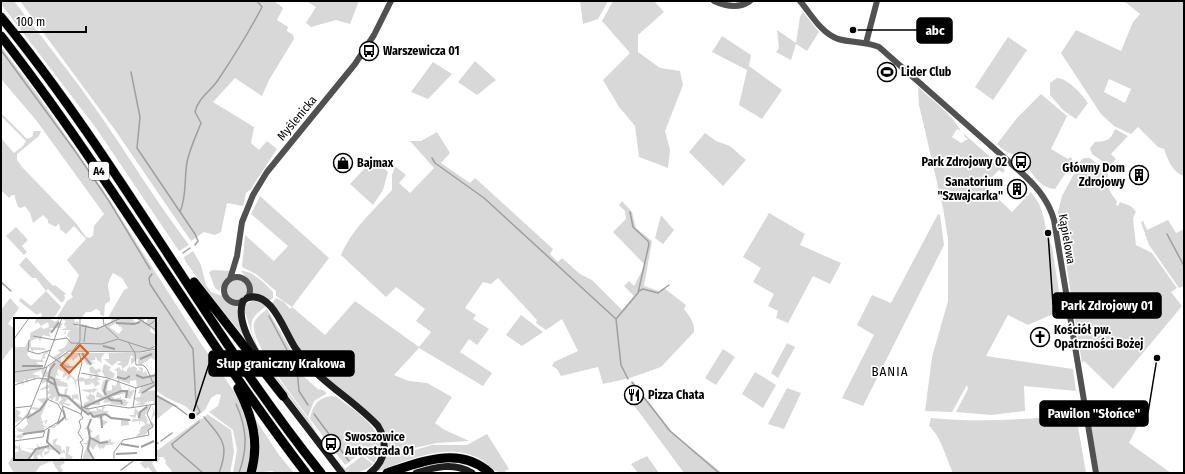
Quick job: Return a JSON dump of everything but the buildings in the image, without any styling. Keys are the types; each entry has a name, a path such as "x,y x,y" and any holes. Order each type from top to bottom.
{"highway":[{"name":"A4","path":"1,17 83,127 253,381 321,473"},
{"name":"A4","path":"1,36 82,147 221,354 306,473"},
{"path":"167,252 244,345 283,396"},
{"path":"221,354 244,400 254,425 255,449 251,473"},
{"path":"387,473 433,459 448,457 470,461 490,473"}],"main road":[{"path":"342,473 283,396 266,369 247,332 241,314 245,300 256,297 269,304 274,310 295,348 309,366 378,426 383,436 384,448 381,461 370,473"},
{"path":"416,473 433,468 449,466 472,473"}],"street":[{"name":"Myślenicka","path":"230,279 237,256 242,222 253,196 267,172 353,68 374,35 391,1"},
{"path":"714,1 724,5 736,6 750,1"},
{"name":"Kąpielowa","path":"800,1 827,33 838,38 876,46 884,52 1036,186 1047,201 1054,220 1096,473"},
{"path":"866,43 877,1"},
{"name":"Myślenicka","path":"237,256 241,277"},
{"path":"241,277 247,282 249,287 245,300 234,303 226,297 224,288 230,279 241,277"}],"shaded area":[{"path":"1,1 14,1 58,58 100,115 189,245 179,251 96,128 1,4"},
{"path":"20,1 274,1 283,8 277,20 288,27 287,31 293,35 294,39 269,80 262,96 235,78 213,102 254,127 251,143 259,150 267,141 277,149 250,190 246,193 243,206 227,203 221,232 215,235 204,232 191,241 115,130"},
{"path":"306,1 359,1 350,24 336,20 311,27 306,23 316,7"},
{"path":"580,1 608,1 598,19 583,24"},
{"path":"613,1 654,1 664,12 638,35 638,52 660,68 680,71 683,85 665,131 670,150 668,168 639,157 635,126 619,107 603,80 630,53 602,21"},
{"path":"1124,1 1184,1 1184,176 1173,169 1164,149 1158,147 1138,127 1131,134 1114,126 1101,114 1061,53 1076,30 1121,51 1133,22 1140,14","holes":["1109,79 1131,89 1125,103 1104,92"]},
{"path":"803,12 819,32 807,51 796,44 791,60 776,52 779,48 777,30 796,43 800,17"},
{"path":"722,36 751,55 749,66 782,90 762,119 739,105 747,70 712,52"},
{"path":"1008,37 1027,50 993,100 975,87"},
{"path":"1,47 37,94 101,187 200,342 235,393 241,403 250,429 251,456 246,473 233,473 237,450 233,430 209,412 218,406 221,395 217,394 211,398 205,410 197,416 185,406 167,398 156,391 156,318 108,318 124,290 128,288 122,278 113,273 110,278 108,288 110,301 105,304 104,316 100,315 100,311 96,309 91,312 86,312 82,318 57,318 67,301 73,297 71,294 79,275 67,260 86,239 74,226 66,234 60,229 59,223 56,227 48,223 48,220 43,215 33,223 30,213 25,206 21,208 18,207 15,195 12,195 9,198 1,190 1,138 14,153 23,146 26,141 1,116 1,113 27,139 32,137 34,131 41,131 39,136 17,154 17,160 75,222 86,237 89,238 93,236 94,226 104,214 36,120 1,79"},
{"path":"475,61 496,80 477,95 458,82"},
{"path":"433,62 452,74 428,99 411,92"},
{"path":"1057,78 1070,84 1088,103 1076,119 1063,110 1050,95 1050,83"},
{"path":"918,87 947,113 957,125 961,131 957,129 952,137 961,143 968,139 963,133 1005,170 1003,173 999,170 984,185 1012,212 1031,192 1040,206 1052,247 1062,310 1028,325 1008,315 986,356 1073,369 1076,391 1024,386 1025,411 991,415 956,412 968,389 967,385 952,412 925,411 932,357 948,301 948,239 943,208 919,105"},
{"path":"1041,94 1067,116 1051,149 1068,159 1071,157 1073,162 1055,189 1048,188 1043,185 1019,157 1008,153 997,144 1017,118"},
{"path":"1115,129 1128,136 1111,154 1116,159 1109,166 1092,154 1090,148 1095,142 1108,140"},
{"path":"437,132 450,153 441,163 470,183 475,178 553,249 550,254 558,262 562,258 580,274 592,280 622,310 634,296 624,286 629,281 634,286 645,265 613,232 626,219 625,211 619,205 622,201 632,212 636,228 652,241 644,286 659,291 664,288 686,305 684,309 693,322 694,332 661,367 630,378 603,384 598,367 561,376 557,369 552,366 554,362 578,351 562,319 546,330 536,323 537,320 498,278 491,284 483,282 465,308 476,315 473,319 489,329 477,345 469,339 460,352 492,373 483,386 419,348 394,375 409,381 427,383 452,397 435,423 443,429 469,441 437,443 396,452 387,451 387,435 382,426 314,368 296,345 272,303 276,298 284,302 290,309 292,307 325,335 355,301 419,347 431,332 416,321 425,309 396,287 386,297 341,255 357,229 392,190 392,175 395,166 406,175 399,183 410,193 434,168 410,141 421,141"},
{"path":"705,133 716,141 730,146 746,160 723,186 689,152"},
{"path":"371,157 388,172 383,190 373,205 350,184 365,168 363,166"},
{"path":"1090,158 1108,172 1107,180 1110,191 1117,201 1116,205 1118,206 1120,202 1135,210 1136,212 1133,218 1136,245 1152,253 1177,288 1171,292 1182,306 1113,389 1084,361 1082,363 1058,212 1062,196 1082,159"},
{"path":"260,196 329,258 292,307 276,296 276,291 256,274 242,267 245,235 274,261 288,246 251,214"},
{"path":"769,213 805,234 800,245 841,263 830,284 813,276 788,323 776,318 778,311 768,306 774,294 753,282 761,268 743,257"},
{"path":"938,214 940,215 944,245 863,406 842,398 874,335 857,325 872,295 891,303"},
{"path":"661,215 674,230 663,244 655,238"},
{"path":"1168,220 1176,233 1184,229 1184,286 1179,288 1149,245 1141,222 1143,221 1147,230"},
{"path":"16,227 28,240 22,246 27,252 24,255 6,236"},
{"path":"193,251 201,265 206,285 211,292 223,296 230,304 240,306 249,343 210,295 185,261 184,257"},
{"path":"26,257 53,286 55,285 66,294 64,295 65,298 63,302 61,302 48,289 46,291 36,278 32,278 19,265"},
{"path":"213,270 230,271 229,276 219,291 215,288 209,272"},
{"path":"241,271 246,271 259,278 273,292 273,298 269,301 252,294 251,283"},
{"path":"237,280 244,283 247,290 244,297 237,300 230,297 227,290 230,283"},
{"path":"46,291 61,307 54,318 41,318 42,314 40,313 37,315 19,301 21,298 31,306"},
{"path":"10,298 19,308 8,324 14,328 14,345 1,362 1,310"},
{"path":"255,300 266,306 253,319 252,330 256,344 265,360 311,423 316,433 268,368 255,344 244,309 245,304"},
{"path":"267,309 303,370 302,375 319,390 320,389 326,392 326,394 314,401 308,417 275,371 254,332 255,321"},
{"path":"521,315 543,332 522,346 506,335"},
{"path":"787,343 795,347 778,378 771,373"},
{"path":"723,349 735,357 716,385 705,378"},
{"path":"755,372 776,385 763,408 742,394"},
{"path":"633,382 671,431 722,473 684,473 633,404 641,398 630,383"},
{"path":"787,388 801,393 784,429 768,424"},
{"path":"156,394 177,406 173,406 156,420"},
{"path":"332,396 337,397 351,407 371,425 379,440 380,449 368,448 345,465 310,419 312,410 316,403 323,398"},
{"path":"207,414 231,430 234,452 230,473 170,473 172,471 165,463 166,461 163,457 156,457 156,451 200,419 204,418"},
{"path":"1076,415 1086,473 953,473 937,435 929,426 931,418 985,420"},
{"path":"254,417 279,455 294,473 276,473 272,471 254,473"},
{"path":"1094,421 1114,425 1115,423 1133,423 1138,425 1129,443 1171,473 1099,473 1091,427"},
{"path":"487,434 509,469 505,471 507,473 497,472 478,458 453,452 427,454 401,462 377,472 382,466 387,454 398,455 432,445 467,445"},
{"path":"371,451 379,453 374,463 365,456 367,452"},
{"path":"14,455 14,460 64,460 65,463 60,466 63,471 59,473 52,461 40,466 35,473 14,473 8,463"},
{"path":"362,456 373,464 367,469 357,472 346,473 339,461 345,469"},
{"path":"647,456 659,473 638,473 631,464"},
{"path":"156,457 160,459 157,463 155,461 152,463 157,472 153,473 148,467 145,469 140,463 144,460 156,460"}],"waterway":[{"path":"180,212 184,194 187,162 191,147 201,123 195,112 201,99 218,80 252,26 262,7 257,1"},
{"path":"1,50 75,151 109,201 150,269"},
{"path":"131,72 140,117 137,148 195,234 198,241 195,245"},
{"path":"432,158 435,163 484,198 616,319"},
{"path":"628,379 621,365 616,319 638,293 649,244 648,241 633,227 630,212"},
{"path":"1167,234 1184,266"},
{"path":"183,253 190,248"},
{"path":"1184,266 1184,286"},
{"path":"152,274 149,278 150,284 193,349 196,404 200,412 196,415"},
{"path":"1,282 11,291"},
{"path":"639,291 643,289 658,293 669,285"},
{"path":"269,316 297,369 299,391 308,405"},
{"path":"632,382 670,431 719,473"},
{"path":"156,396 177,407"},
{"path":"236,404 240,413 245,438 244,455 239,473"},
{"path":"178,408 190,417"},
{"path":"314,414 349,461"},
{"path":"204,417 220,437 224,448 224,455 219,473"},
{"path":"199,422 172,444 173,447 203,473"},
{"path":"161,441 172,433"},
{"path":"121,470 133,461"}],"place":[{"name":"abc","path":"853,30"},
{"name":"Warszewicza 01","path":"369,51"},
{"name":"Lider Club","path":"887,72"},
{"name":"Park Zdrojowy 02","path":"1021,162"},
{"name":"Bajmax","path":"343,163"},
{"name":"Główny Dom Zdrojowy","path":"1139,175"},
{"name":"Sanatorium \"Szwajcarka\"","path":"1017,189"},
{"name":"Park Zdrojowy 01","path":"1048,233"},
{"name":"Kościół pw. Opatrzności Bożej","path":"1040,337"},
{"name":"Pawilon \"Słońce\"","path":"1157,358"},
{"name":"Pizza Chata","path":"634,395"},
{"name":"Słup graniczny Krakowa","path":"192,416"},
{"name":"Swoszowice Autostrada 01","path":"331,444"}],"district":[{"name":"BANIA","path":"890,371"}]}
